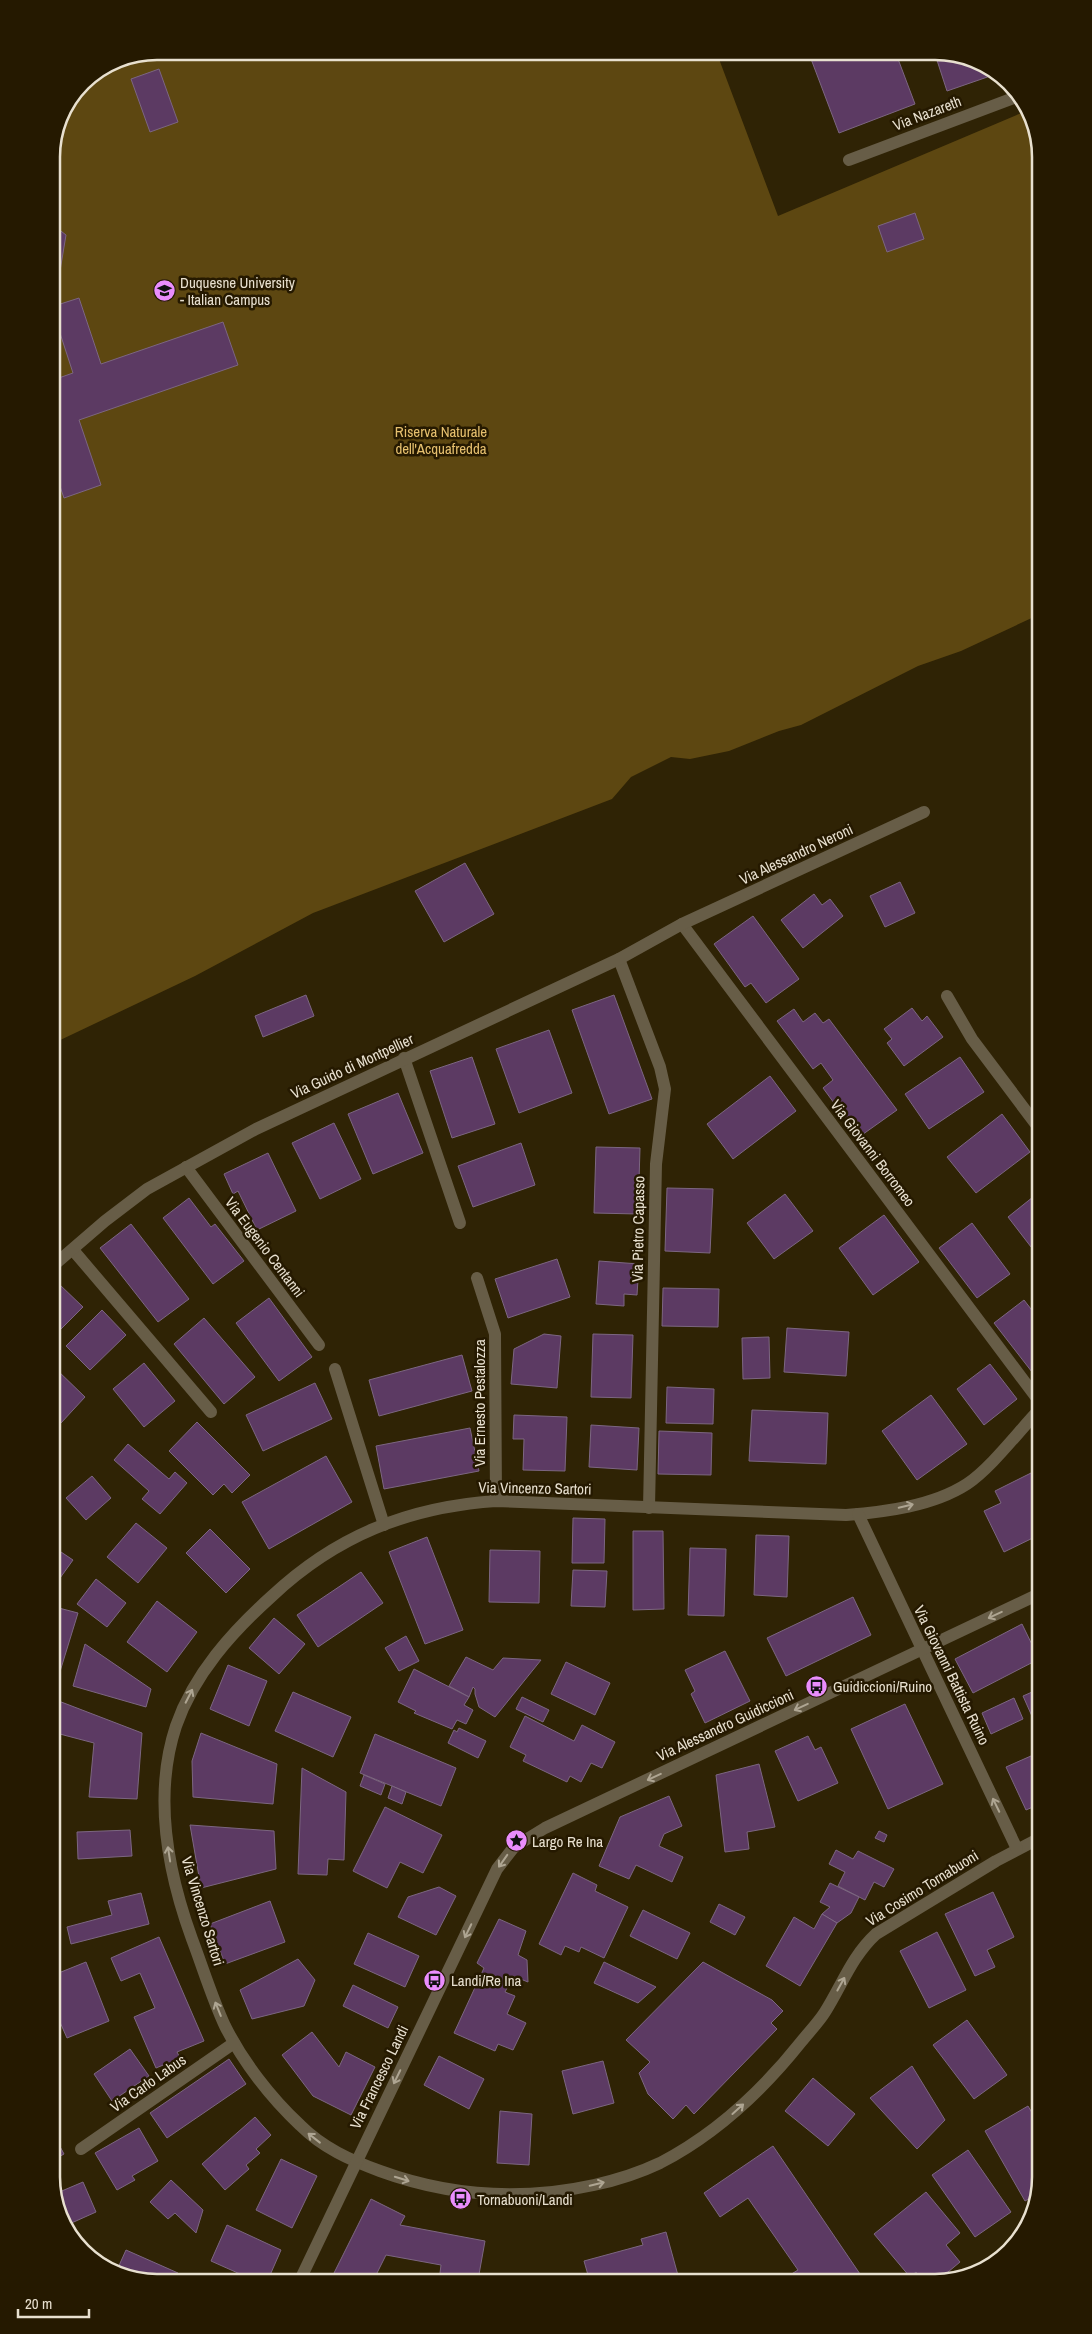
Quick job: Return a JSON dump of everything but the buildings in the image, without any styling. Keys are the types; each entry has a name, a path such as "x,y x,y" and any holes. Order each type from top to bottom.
{"street":[{"name":"Via Nazareth","path":"849,160 1012,98"},
{"name":"Via Alessandro Neroni","path":"682,924 924,812"},
{"name":"Via Guido di Montpellier","path":"60,1260 130,1201 162,1180 256,1129 404,1058 619,959 682,924"},
{"name":"Via Giovanni Borromeo","path":"682,924 1032,1392"},
{"name":"Via Pietro Capasso","path":"619,959 660,1068 665,1089 656,1157 649,1508"},
{"path":"948,996 972,1039 1032,1119"},
{"path":"404,1058 460,1223"},
{"name":"Via Eugenio Centanni","path":"186,1167 319,1345"},
{"path":"73,1250 211,1412"},
{"name":"Via Ernesto Pestalozza","path":"477,1278 496,1334 496,1500"},
{"path":"335,1370 384,1525"},
{"name":"Via Vincenzo Sartori","path":"356,2162 326,2147 298,2124 234,2043 218,2009 189,1930 170,1862 166,1824 166,1789 172,1741 180,1716 194,1686 229,1638 250,1615 283,1585 326,1552 384,1525 431,1510 496,1500 649,1508 858,1514 930,1500 968,1483 1032,1417"},
{"name":"Via Giovanni Battista Ruino","path":"858,1514 1017,1849"},
{"name":"Via Alessandro Guidiccioni","path":"489,1887 503,1860 519,1843 545,1828 1032,1597"},
{"name":"Via Cosimo Tornabuoni","path":"356,2162 436,2188 506,2195 566,2191 621,2179 657,2164 723,2122 772,2077 824,2015 854,1958 876,1934 1032,1842"},
{"name":"Via Francesco Landi","path":"304,2274 489,1887"},
{"name":"Via Carlo Labus","path":"81,2149 234,2043"}],"green space":[{"name":"Riserva Naturale dell'Acquafredda","path":"151,60 719,60 778,216 1021,113 1030,138 1032,157 1032,618 961,651 918,666 801,725 779,731 729,751 690,759 671,757 631,777 612,799 313,913 195,976 60,1040 60,151 67,120 76,103 88,88 103,76 120,67"}],"place":[{"name":"Duquesne University - Italian Campus","path":"164,291"},
{"name":"Guidiccioni/Ruino","path":"817,1686"},
{"name":"Largo Re Ina","path":"516,1841"},
{"name":"Landi/Re Ina","path":"435,1980"},
{"name":"Tornabuoni/Landi","path":"461,2199"}]}
